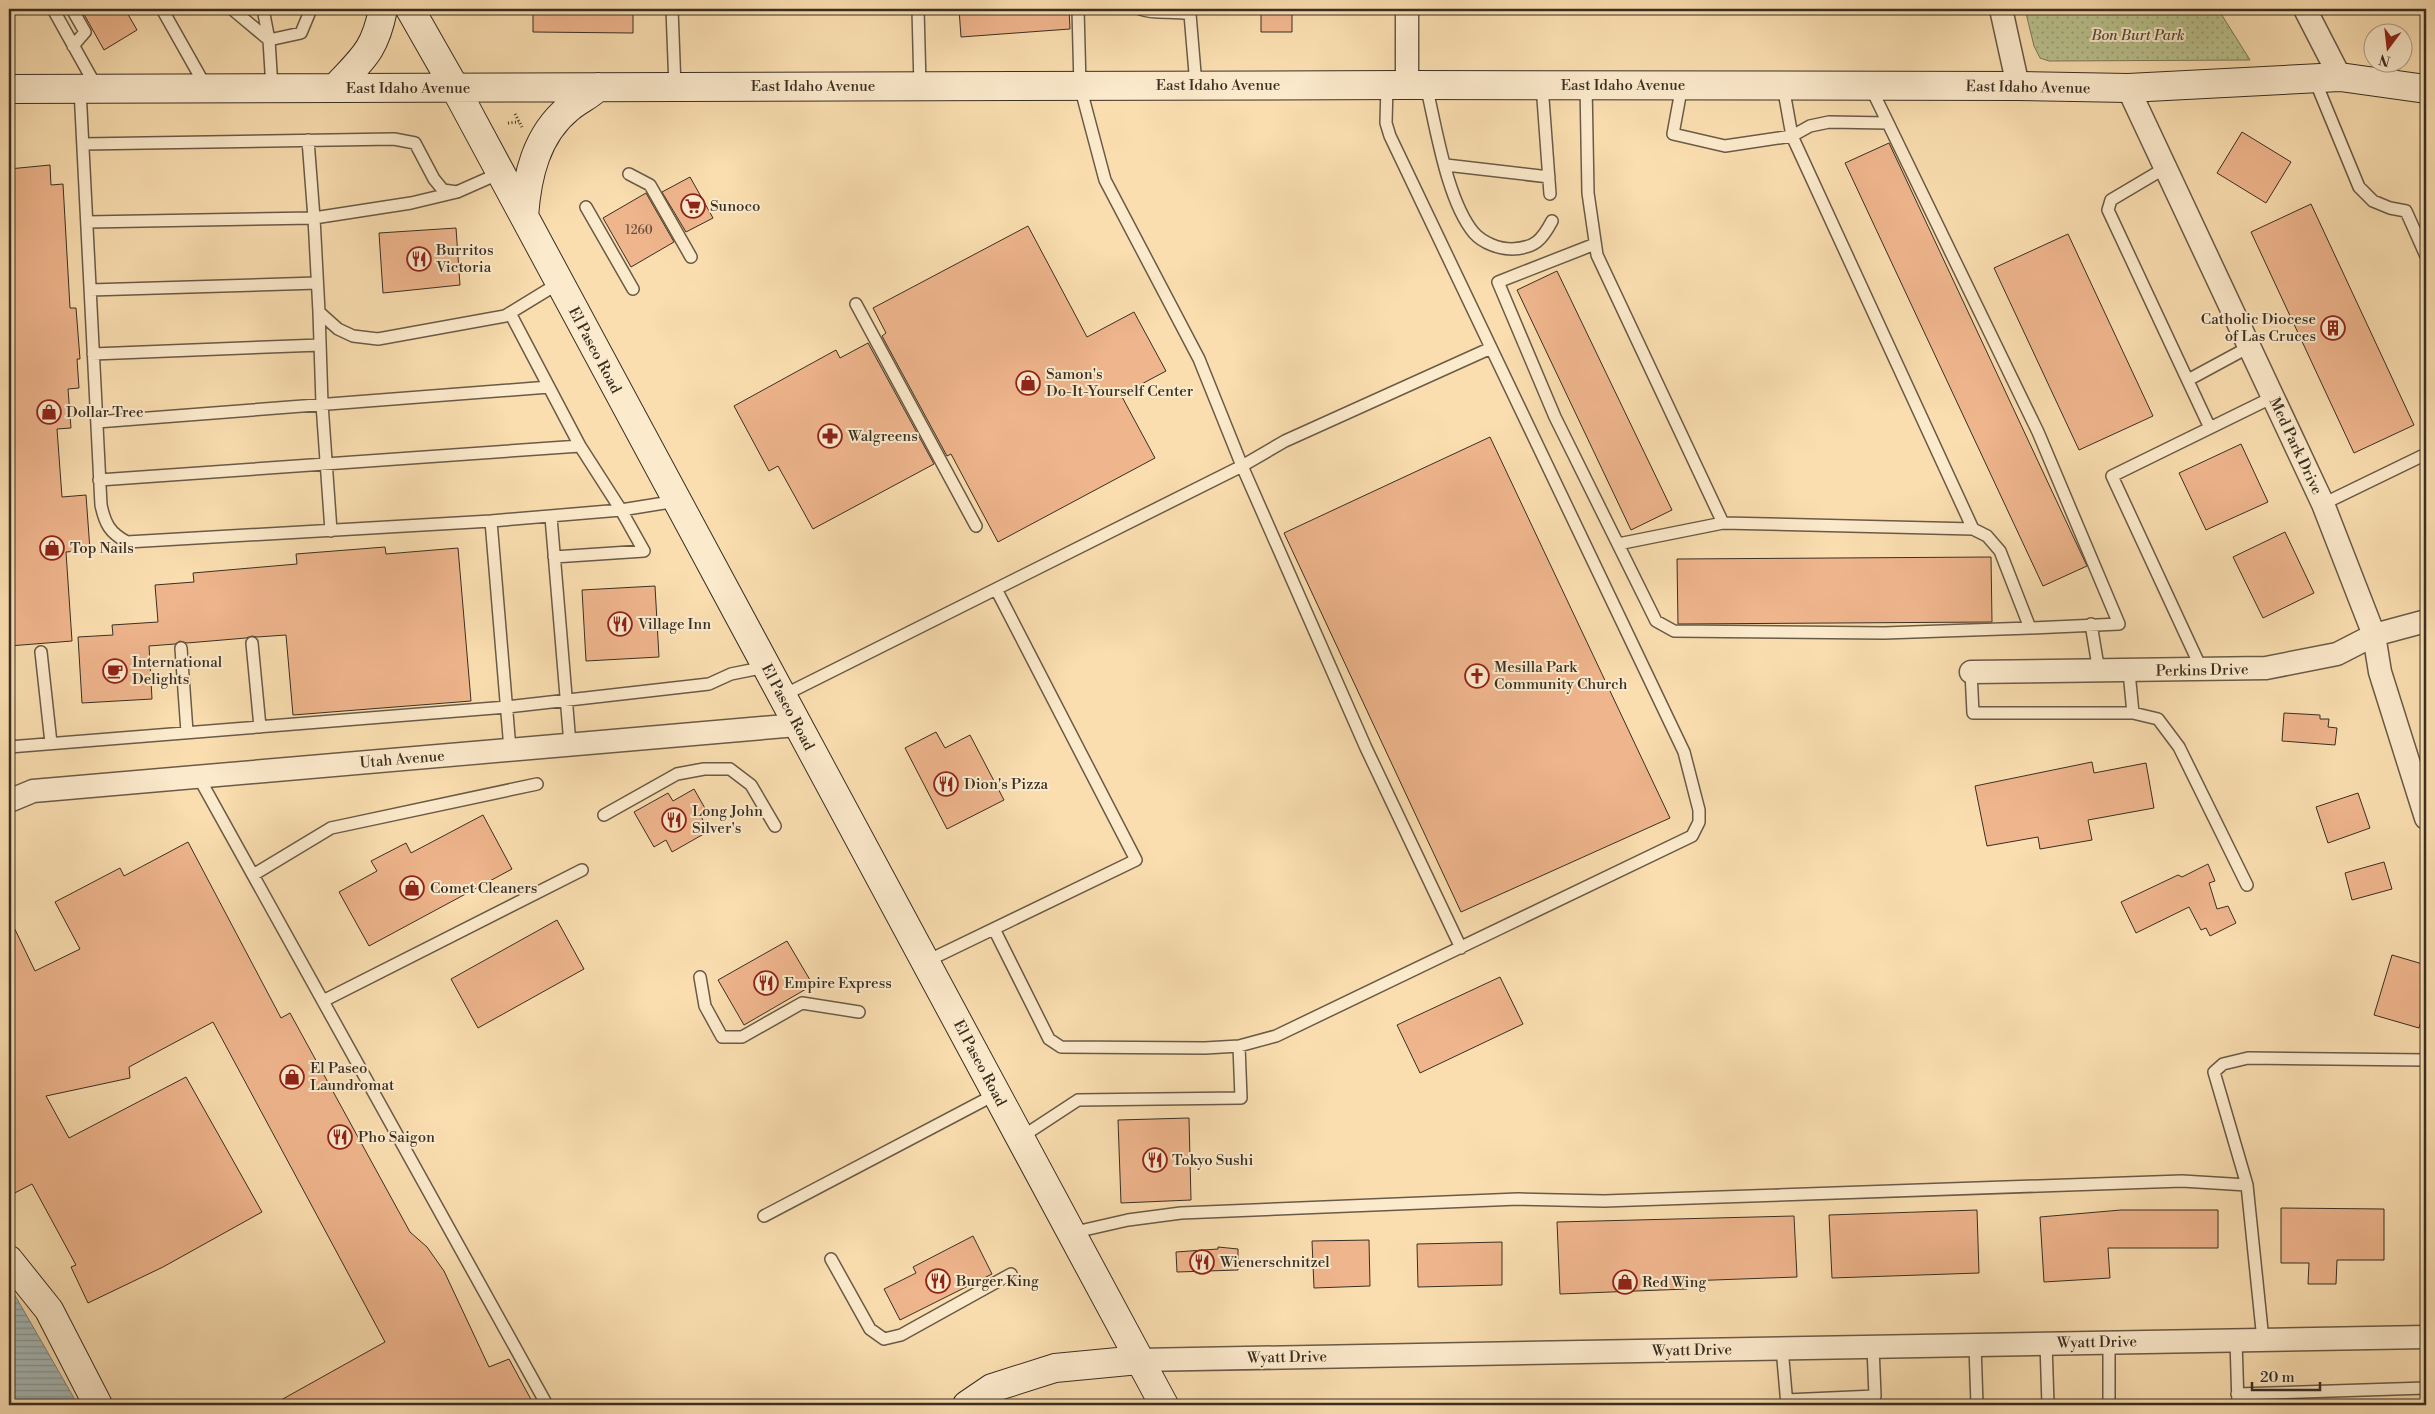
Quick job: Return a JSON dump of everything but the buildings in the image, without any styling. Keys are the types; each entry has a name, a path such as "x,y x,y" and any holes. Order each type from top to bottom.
{"street":[{"path":"335,88 367,54 380,24 383,9"},
{"name":"El Paseo Road","path":"410,9 524,216 1164,1405"},
{"path":"1407,9 1407,85"},
{"path":"2001,9 2018,86"},
{"path":"2305,9 2327,78"},
{"name":"East Idaho Avenue","path":"9,89 1196,85 1870,85 2128,88 2327,78 2426,89"},
{"path":"524,216 525,198 533,163 544,135 570,107 598,87"},
{"name":"Med Park Drive","path":"2128,88 2323,504 2374,635 2380,672 2426,818"},
{"name":"Perkins Drive","path":"1971,672 2129,672 2266,668 2337,654 2374,635 2426,621"},
{"name":"Utah Avenue","path":"9,801 33,791 798,725"},
{"path":"9,1260 49,1310 98,1405"},
{"name":"Wyatt Drive","path":"967,1405 992,1388 1055,1368 1139,1360 2426,1336"}],"lane":[{"path":"52,9 73,46 89,89 83,144 100,505 105,524 116,536 128,542 491,522 621,510 677,501"},
{"path":"72,9 85,32 73,46"},
{"path":"162,9 207,89"},
{"path":"232,9 269,40"},
{"path":"263,9 269,40 272,88"},
{"path":"269,40 301,33 310,9"},
{"path":"672,9 675,87"},
{"path":"918,9 920,86"},
{"path":"1078,9 1080,86 1104,180 1198,359 1242,466 1366,748 1461,948"},
{"path":"1140,9 1150,13 1176,10 1190,14 1196,85"},
{"path":"2327,78 2359,187 2373,201 2390,208 2406,211 2426,256"},
{"path":"1407,85 1446,165 1455,199 1475,234 1499,249 1525,248 1543,238 1552,221"},
{"path":"994,929 1018,981 1050,1039 1061,1047 1239,1046 1276,1036 1692,836 1699,822 1694,788 1684,752 1390,136 1386,122 1407,85"},
{"path":"1542,85 1550,194"},
{"path":"1586,85 1588,193 1598,255 1723,523"},
{"path":"1682,85 1673,134 1725,146 1792,136 1810,126 1829,122 1888,123"},
{"path":"1783,85 1792,136 1973,529"},
{"path":"1596,244 1498,282 1555,417 1656,621 1674,631 1884,633 2119,624 2038,432 1870,85"},
{"path":"308,140 319,312 322,404 331,531"},
{"path":"83,144 409,140 418,147 434,179 443,190 457,192"},
{"path":"1446,165 1549,177"},
{"path":"2165,168 2111,200 2108,210 2210,428"},
{"path":"87,222 314,218 411,203 457,192 500,173"},
{"path":"629,174 650,184 691,257"},
{"path":"586,207 634,289"},
{"path":"319,312 338,329 353,336 378,339 442,329 505,316 559,282"},
{"path":"90,290 317,283"},
{"path":"856,304 976,526"},
{"path":"510,313 580,446 621,510 644,551 554,557"},
{"path":"93,354 320,345"},
{"path":"2188,380 2249,347"},
{"path":"782,696 1242,466 1285,441 1490,348"},
{"path":"96,422 549,387"},
{"path":"2202,670 2112,476 2272,397"},
{"path":"100,480 580,446"},
{"path":"2323,504 2426,454"},
{"path":"551,517 570,744"},
{"path":"491,522 510,750"},
{"path":"1618,544 1723,523 1973,529 1987,536 2000,551 2030,628"},
{"path":"925,962 1136,860 996,589"},
{"path":"2091,624 2100,672"},
{"path":"252,643 260,727"},
{"path":"181,648 187,732"},
{"path":"41,652 51,744"},
{"path":"9,747 507,707 710,684 731,674 766,667"},
{"path":"1971,672 1973,713 2133,713 2158,719 2179,747 2247,885"},
{"path":"2129,672 2133,713"},
{"path":"604,816 677,774 704,769 730,768 751,785 775,826"},
{"path":"198,776 547,1405"},
{"path":"253,875 331,828 537,784"},
{"path":"323,1001 582,870"},
{"path":"700,977 705,1006 722,1037 742,1037 802,1003 859,1012"},
{"path":"1020,1138 1078,1100 1241,1098 1239,1046"},
{"path":"2263,1340 2247,1186 2214,1072 2223,1064 2248,1058 2426,1060"},
{"path":"764,1216 996,1094"},
{"path":"1071,1233 1128,1220 1181,1213 1363,1205 1518,1199 1604,1201 2182,1181 2247,1186"},
{"path":"831,1259 870,1329 884,1339 901,1335 1011,1274"},
{"path":"2236,1340 2237,1400 2426,1388"},
{"path":"2109,1342 2109,1405"},
{"path":"2046,1343 2048,1405"},
{"path":"1975,1345 1977,1405"},
{"path":"1782,1348 1787,1403 1875,1396 1873,1347"}],"path":[{"path":"508,123 519,122"}],"green space":[{"name":"Bon Burt Park","path":"2025,9 2218,9 2250,60 2049,61 2040,58 2034,46"}],"shaded area":[{"path":"9,1285 78,1405 9,1405"}],"place":[{"name":"Sunoco","path":"693,206"},
{"name":"Burritos Victoria","path":"419,259"},
{"name":"Catholic Diocese of Las Cruces","path":"2333,328"},
{"name":"Samon's Do-It-Yourself Center","path":"1028,383"},
{"name":"Dollar Tree","path":"49,412"},
{"name":"Walgreens","path":"830,436"},
{"name":"Top Nails","path":"52,548"},
{"name":"Village Inn","path":"620,624"},
{"name":"International Delights","path":"115,671"},
{"name":"Mesilla Park Community Church","path":"1477,676"},
{"name":"Dion's Pizza","path":"946,784"},
{"name":"Long John Silver's","path":"674,820"},
{"name":"Comet Cleaners","path":"412,888"},
{"name":"Empire Express","path":"766,983"},
{"name":"El Paseo Laundromat","path":"292,1077"},
{"name":"Pho Saigon","path":"340,1137"},
{"name":"Tokyo Sushi","path":"1155,1160"},
{"name":"Wienerschnitzel","path":"1202,1262"},
{"name":"Burger King","path":"938,1281"},
{"name":"Red Wing","path":"1625,1282"}]}
